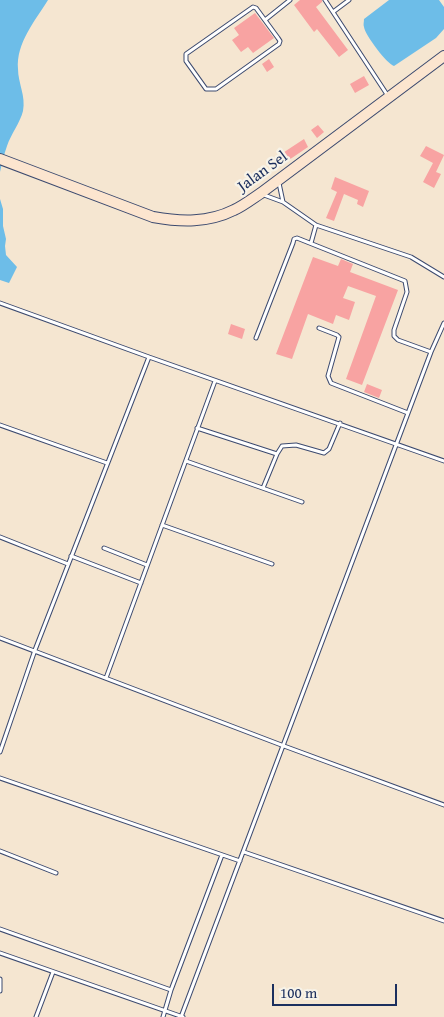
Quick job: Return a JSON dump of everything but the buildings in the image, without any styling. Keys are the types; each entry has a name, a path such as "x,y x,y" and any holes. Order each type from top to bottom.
{"street":[{"name":"Jalan Sel","path":"0,159 153,217 175,221 197,221 234,210 260,193 444,56"}],"lane":[{"path":"265,20 290,0"},
{"path":"325,0 389,97"},
{"path":"333,12 349,0"},
{"path":"254,7 265,20 280,40 277,46 216,89 206,89 186,61 186,54 254,7"},
{"path":"278,180 283,202"},
{"path":"260,193 283,202 316,225 411,257 444,277"},
{"path":"310,243 316,225"},
{"path":"256,338 294,239 297,238 405,281 407,292 394,330 394,336 398,340 431,352"},
{"path":"0,303 149,358 340,423 444,461"},
{"path":"0,952 182,1017 431,352 444,324"},
{"path":"319,328 337,334 340,338 328,376 331,383 408,413"},
{"path":"0,752 35,650 149,358"},
{"path":"106,678 215,381"},
{"path":"263,488 282,446 291,444 324,454 329,449 340,423"},
{"path":"0,426 107,463"},
{"path":"197,428 277,454"},
{"path":"186,461 302,502"},
{"path":"162,526 272,564"},
{"path":"0,537 68,564"},
{"path":"104,548 147,565"},
{"path":"72,556 141,583"},
{"path":"0,638 444,805"},
{"path":"0,778 240,861"},
{"path":"0,851 56,873"},
{"path":"244,852 444,922"},
{"path":"163,1017 171,990 222,854"},
{"path":"0,929 171,990"},
{"path":"36,1017 53,972"},
{"path":"0,979 0,991"}],"water":[{"path":"0,0 48,0 27,33 20,50 18,69 24,105 20,120 7,146 0,172"},
{"path":"389,0 439,0 444,7 444,29 436,38 394,66 377,49 365,31 364,25 364,19"},
{"path":"0,199 3,209 6,255 17,267 9,283 0,280"}]}
